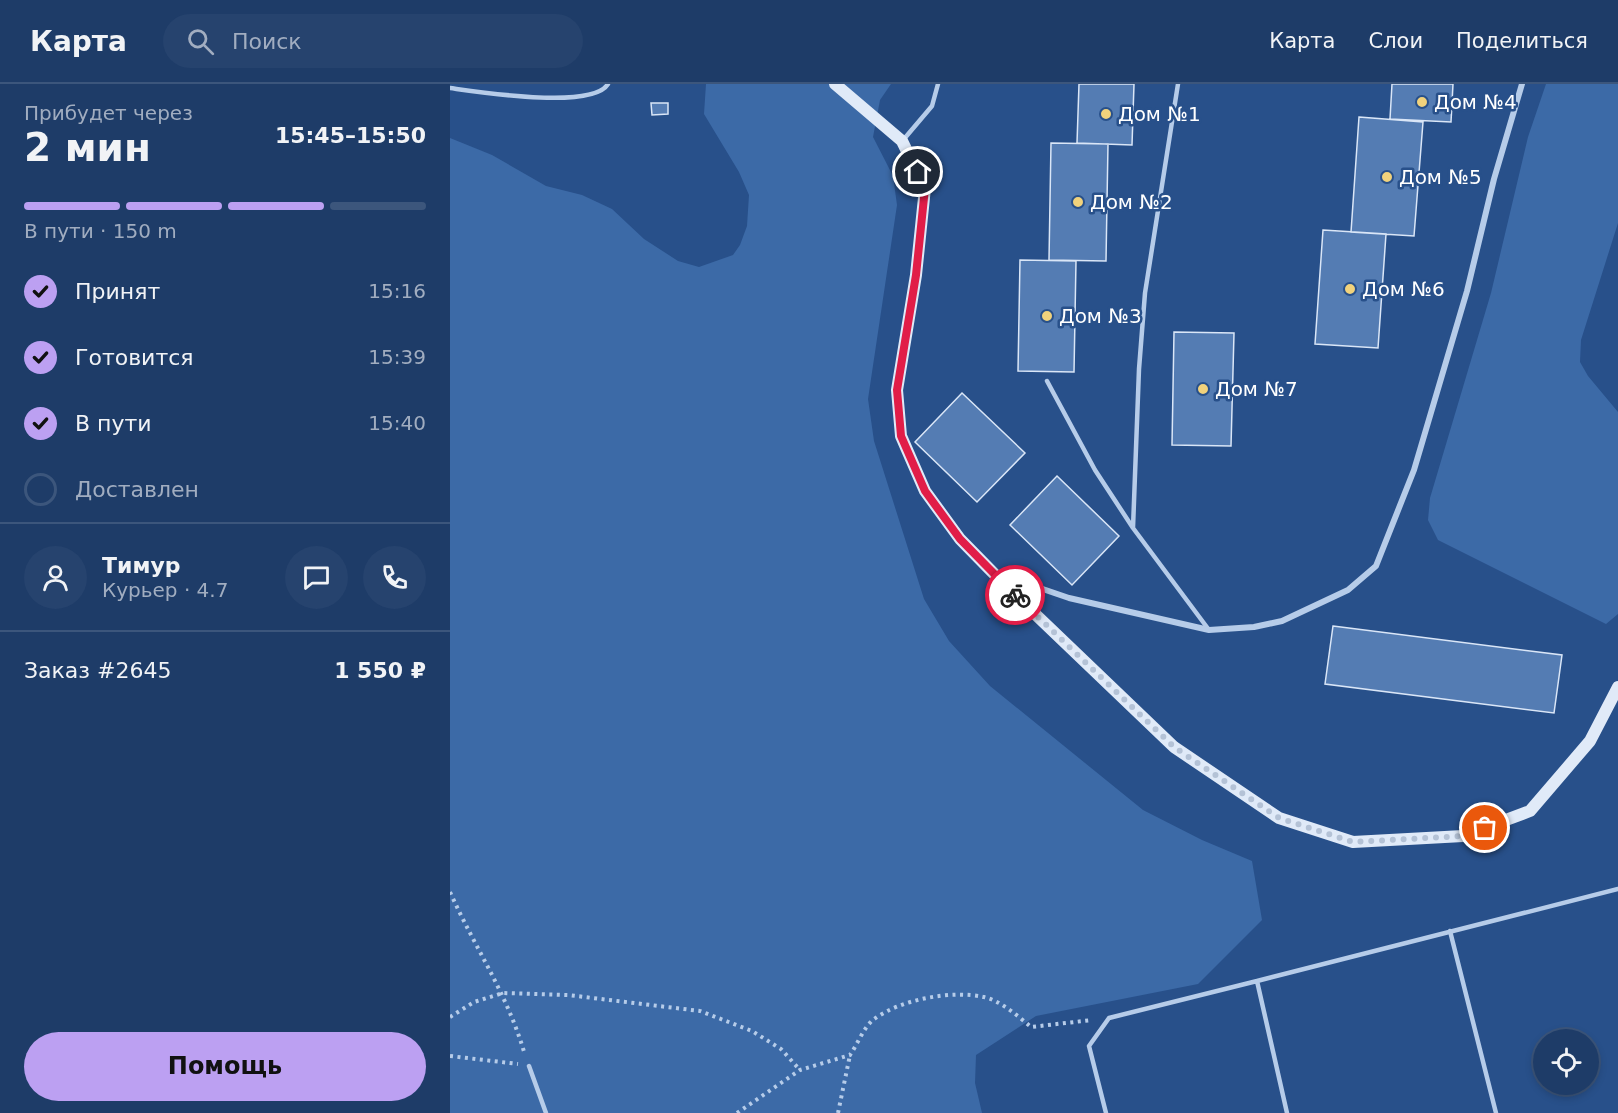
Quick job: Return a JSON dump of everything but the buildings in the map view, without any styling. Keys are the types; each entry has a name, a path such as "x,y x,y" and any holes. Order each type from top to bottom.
{"main road":[{"path":"836,84 902,141 925,188 916,275 897,390 901,436 925,491 960,539 1174,747 1279,818 1353,842 1463,836 1530,811 1590,741 1618,687"}],"street":[{"path":"992,571 1069,598 1209,630 1254,627 1282,621 1348,590 1376,566 1414,470 1467,291 1494,179 1522,84"}],"lane":[{"path":"450,88 577,98 600,93 608,84"},
{"path":"902,141 933,106 938,84"},
{"path":"1133,528 1138,369 1145,293 1178,84"},
{"path":"1047,381 1095,470 1133,528 1209,630"},
{"path":"1106,1113 1089,1046 1109,1018 1618,889"},
{"path":"1450,931 1496,1113"},
{"path":"1257,981 1287,1113"},
{"path":"529,1066 546,1113"}],"path":[{"path":"450,892 471,938 489,963 503,993 515,1021 529,1066 450,1056"},
{"path":"450,1017 474,1002 503,993 568,995 700,1011 752,1031 782,1049 800,1070"},
{"path":"838,1113 850,1055 872,1020 909,1002 949,993 986,998 1015,1013 1031,1027 1109,1018"},
{"path":"737,1113 800,1070 850,1055"}],"shaded area":[{"path":"706,84 891,84 880,100 873,137 893,176 897,205 868,399 874,441 924,599 949,641 990,686 1143,810 1202,840 1252,861 1262,920 1198,984 1036,1016 976,1055 975,1083 982,1113 450,1113 450,138 492,155 546,186 582,195 612,209 644,239 678,261 699,267 733,255 740,245 747,226 749,195 739,172 704,114"},
{"path":"1546,84 1618,84 1618,223 1581,340 1580,362 1588,376 1618,412 1618,614 1606,624 1438,540 1428,520 1430,498 1491,293 1528,137"}],"way so far":[{"path":"1015,595 1174,747 1279,818 1353,842 1463,836 1485,828"}],"place":[{"name":"Дом №4","path":"1422,102"},
{"name":"Дом №1","path":"1106,114"},
{"name":"Дом №5","path":"1387,177"},
{"name":"Дом №2","path":"1078,202"},
{"name":"Дом №6","path":"1350,289"},
{"name":"Дом №3","path":"1047,316"},
{"name":"Дом №7","path":"1203,389"}],"route":[{"path":"918,172 925,188 916,275 897,390 901,436 925,491 960,539 1015,595"}]}
